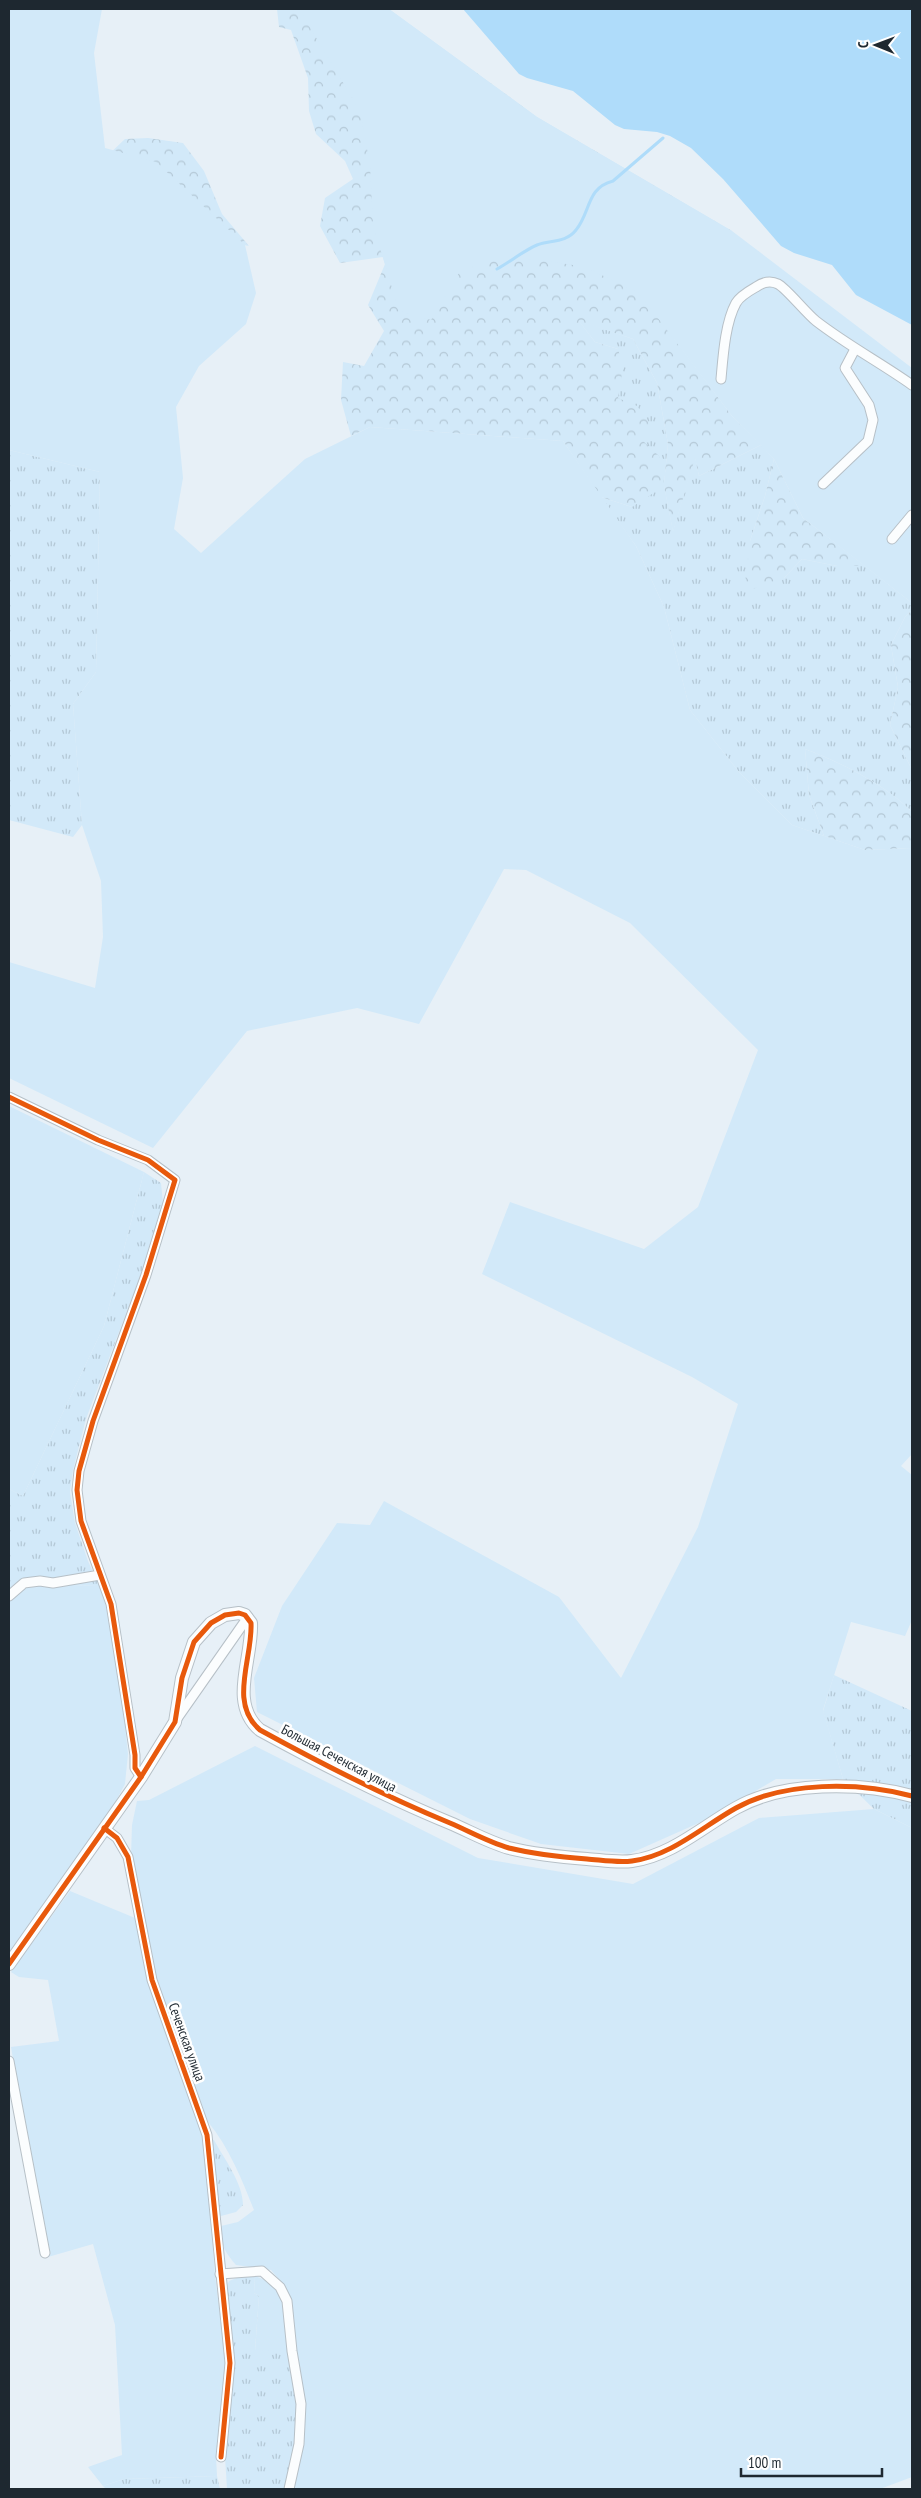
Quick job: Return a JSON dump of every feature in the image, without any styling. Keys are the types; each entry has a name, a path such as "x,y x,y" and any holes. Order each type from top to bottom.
{"street":[{"path":"721,379 724,344 736,303 746,293 762,283 772,282 780,285 811,316 855,349 912,385"},
{"path":"823,484 868,442 873,420 869,405 845,368 855,349"},
{"path":"892,539 912,515"},
{"path":"9,1097 98,1140 148,1160 175,1180 146,1275 93,1421 79,1471 77,1490 81,1521 115,1625 135,1755 135,1768 141,1777"},
{"path":"9,1596 24,1583 40,1580 53,1582 100,1575"},
{"path":"9,1964 141,1777 175,1722 248,1618 238,1613 225,1615 211,1623 194,1642 182,1678 175,1722"},
{"name":"Большая Сеченская улица","path":"248,1618 251,1623 251,1632 243,1689 245,1703 253,1724 319,1762 388,1798 488,1841 508,1847 548,1855 631,1861 652,1856 671,1848 735,1808 755,1799 793,1788 835,1787 897,1792 912,1796"},
{"name":"Сеченская улица","path":"104,1828 117,1838 128,1857 152,1980 199,2107 207,2135 230,2363 221,2457"},
{"path":"9,2061 44,2253"},
{"path":"220,2274 262,2271 280,2287 287,2301 292,2351 301,2404 299,2444 289,2489"}],"green space":[{"path":"9,9 102,9 94,53 105,148 156,162 245,245 256,293 246,324 199,366 176,407 183,478 174,529 201,553 305,459 370,427 563,441 636,546 664,607 690,710 739,772 792,825 865,850 912,848 912,1454 901,1466 912,1475 912,1620 905,1636 851,1622 823,1710 843,1779 776,1779 710,1818 629,1854 541,1844 470,1819 257,1712 254,1678 282,1606 337,1523 370,1525 384,1501 559,1597 621,1678 698,1527 738,1404 692,1377 482,1274 510,1202 644,1249 698,1207 758,1050 630,923 526,870 504,869 419,1024 357,1008 247,1031 153,1148 9,1078 9,962 95,988 103,937 101,881 82,825 73,704 96,672 100,472 9,450"},
{"path":"277,9 389,9 537,117 732,231 640,293 732,416 761,445 699,476 695,458 673,532 664,486 632,507 601,497 563,441 370,427 351,436 341,400 343,362 364,366 384,331 368,305 385,264 383,257 340,263 320,226 325,198 353,179 345,161 316,134 309,111 308,78 291,30 279,27","holes":["579,321 633,339 657,383 668,444 664,483 659,456 643,441 651,425 637,406 618,398 623,367 618,349 595,342"]},
{"path":"299,9 389,9 537,117 732,231 912,368 912,603 803,518 774,459 732,416 639,293 585,267 542,260 495,257 459,273 431,320 399,311 373,225 370,165 360,111"},
{"path":"148,138 183,143 204,171 222,214 249,246 222,241 105,158 125,139"},
{"path":"578,320 633,339 657,383 668,444 664,485 673,531 695,456 699,476 761,445 774,459 765,496 750,541 784,578 802,559 837,566 865,566 912,603 912,610 905,617 891,645 898,687 890,725 912,770 912,812 889,793 862,775 805,749 809,795 824,836 792,825 739,772 690,710 664,607 636,546 601,497 632,507 643,441 618,398 618,349 595,342"},
{"path":"9,450 100,472 96,672 73,704 82,825 73,837 9,820"},
{"path":"774,459 803,518 865,566 837,566 802,559 784,578 744,592 750,541 765,496"},
{"path":"912,610 912,770 890,725 898,687 891,645 905,617"},
{"path":"805,749 862,775 889,793 912,812 912,848 865,850 824,836 809,795"},
{"path":"9,1106 144,1172 104,1326 23,1496 9,1489"},
{"path":"144,1172 161,1183 163,1203 141,1274 86,1419 73,1470 70,1492 75,1523 88,1561 99,1585 10,1588 9,1591 9,1489 23,1496 104,1326"},
{"path":"99,1585 106,1606 123,1707 128,1754 125,1784 115,1803 9,1955 9,1591 10,1588"},
{"path":"834,1675 912,1711 912,1828 874,1809 843,1779 823,1711"},
{"path":"255,1746 478,1858 633,1884 759,1818 874,1809 912,1828 912,2477 880,2489 294,2489 302,2445 284,2285 271,2270 236,2265 222,2242 221,2226 238,2222 254,2210 229,2153 208,2122 156,1979 131,1856 132,1825 137,1801 149,1800"},
{"path":"70,1891 135,1918 150,1983 204,2136 215,2275 226,2363 216,2456 217,2476 124,2479 103,2486 88,2467 122,2455 115,2325 93,2244 48,2257 11,2047 59,2041 48,1980 19,1977 11,1972"},
{"path":"212,2140 214,2140 232,2171 240,2188 243,2205 236,2212 221,2216 219,2215"},
{"path":"244,2275 255,2276 254,2293 259,2296 255,2350 289,2350 297,2404 296,2443 286,2489 227,2489 225,2457 226,2288 229,2281"},
{"path":"255,2276 276,2288 281,2296 287,2316 289,2350 255,2351 259,2296 254,2293"},
{"path":"217,2476 220,2489 106,2489 103,2486 124,2479"}],"water":[{"path":"463,9 912,9 912,325 856,295 832,265 794,253 781,246 723,179 691,148 670,136 657,132 624,129 615,125 573,91 519,74"}],"waterway":[{"path":"497,269 537,245 563,239 572,234 581,223 590,201 598,189 604,184 613,181 663,138"}],"cycle path":[{"path":"9,1097 98,1140 148,1160 175,1180 146,1275 93,1421 79,1471 77,1490 81,1521 111,1604 135,1755 135,1768 141,1777"},
{"path":"9,1964 141,1777 175,1722 182,1678 194,1642 211,1623 225,1615 239,1613 245,1615 251,1623 251,1637 244,1680 245,1707 251,1719 260,1730 377,1791 501,1846 538,1854 615,1862 632,1861 646,1858 673,1847 736,1808 755,1799 776,1793 822,1787 846,1787 869,1788 912,1796"},
{"path":"104,1828 117,1838 128,1857 152,1980 207,2135 230,2363 221,2457"}]}
